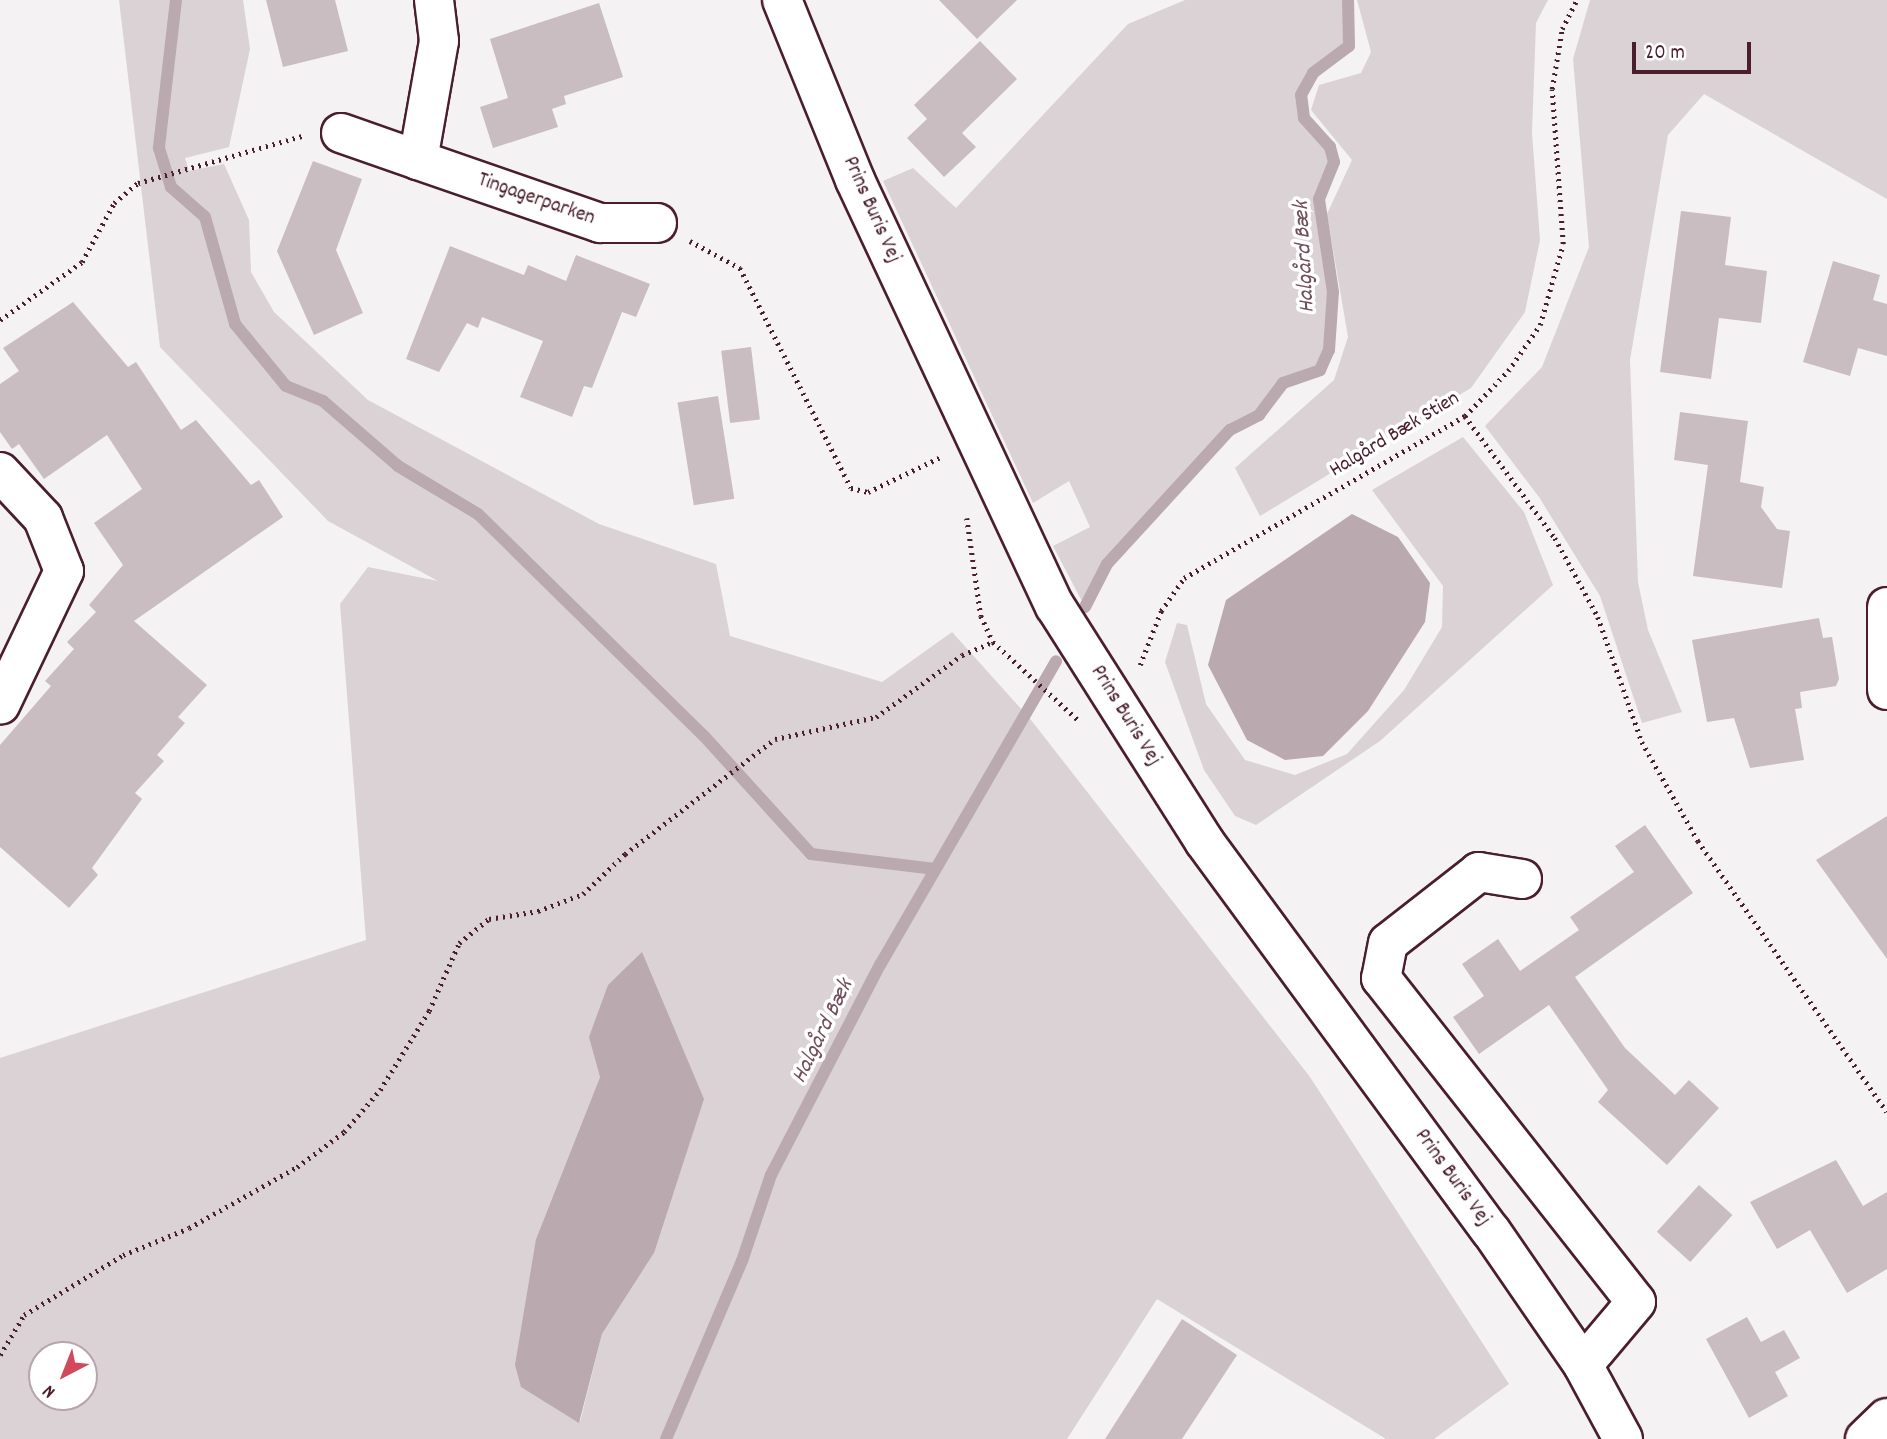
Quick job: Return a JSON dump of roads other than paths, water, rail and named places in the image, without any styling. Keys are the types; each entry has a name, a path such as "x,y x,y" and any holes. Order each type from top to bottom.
{"street":[{"path":"418,160 439,41 434,0"},
{"name":"Prins Buris Vej","path":"782,0 855,180 1055,606 1204,841 1583,1365 1623,1439"},
{"name":"Tingagerparken","path":"341,133 600,223 657,223"},
{"path":"0,472 43,518 64,571 0,705"},
{"path":"1887,607 1887,690"},
{"path":"1522,879 1479,872 1388,943 1381,978 1636,1302 1583,1365"}],"waterway":[{"path":"176,0 159,148 171,187 205,217 235,324 286,386 323,401 398,466 478,514 704,736 811,854 935,869"},
{"name":"Halgård Bæk","path":"1085,607 1107,564 1230,430 1259,415 1283,383 1320,370 1329,350 1333,292 1319,199 1334,162 1330,147 1304,118 1301,95 1313,73 1349,46 1348,0"},
{"name":"Halgård Bæk","path":"666,1439 742,1261 771,1175 880,965 1056,661"}]}
